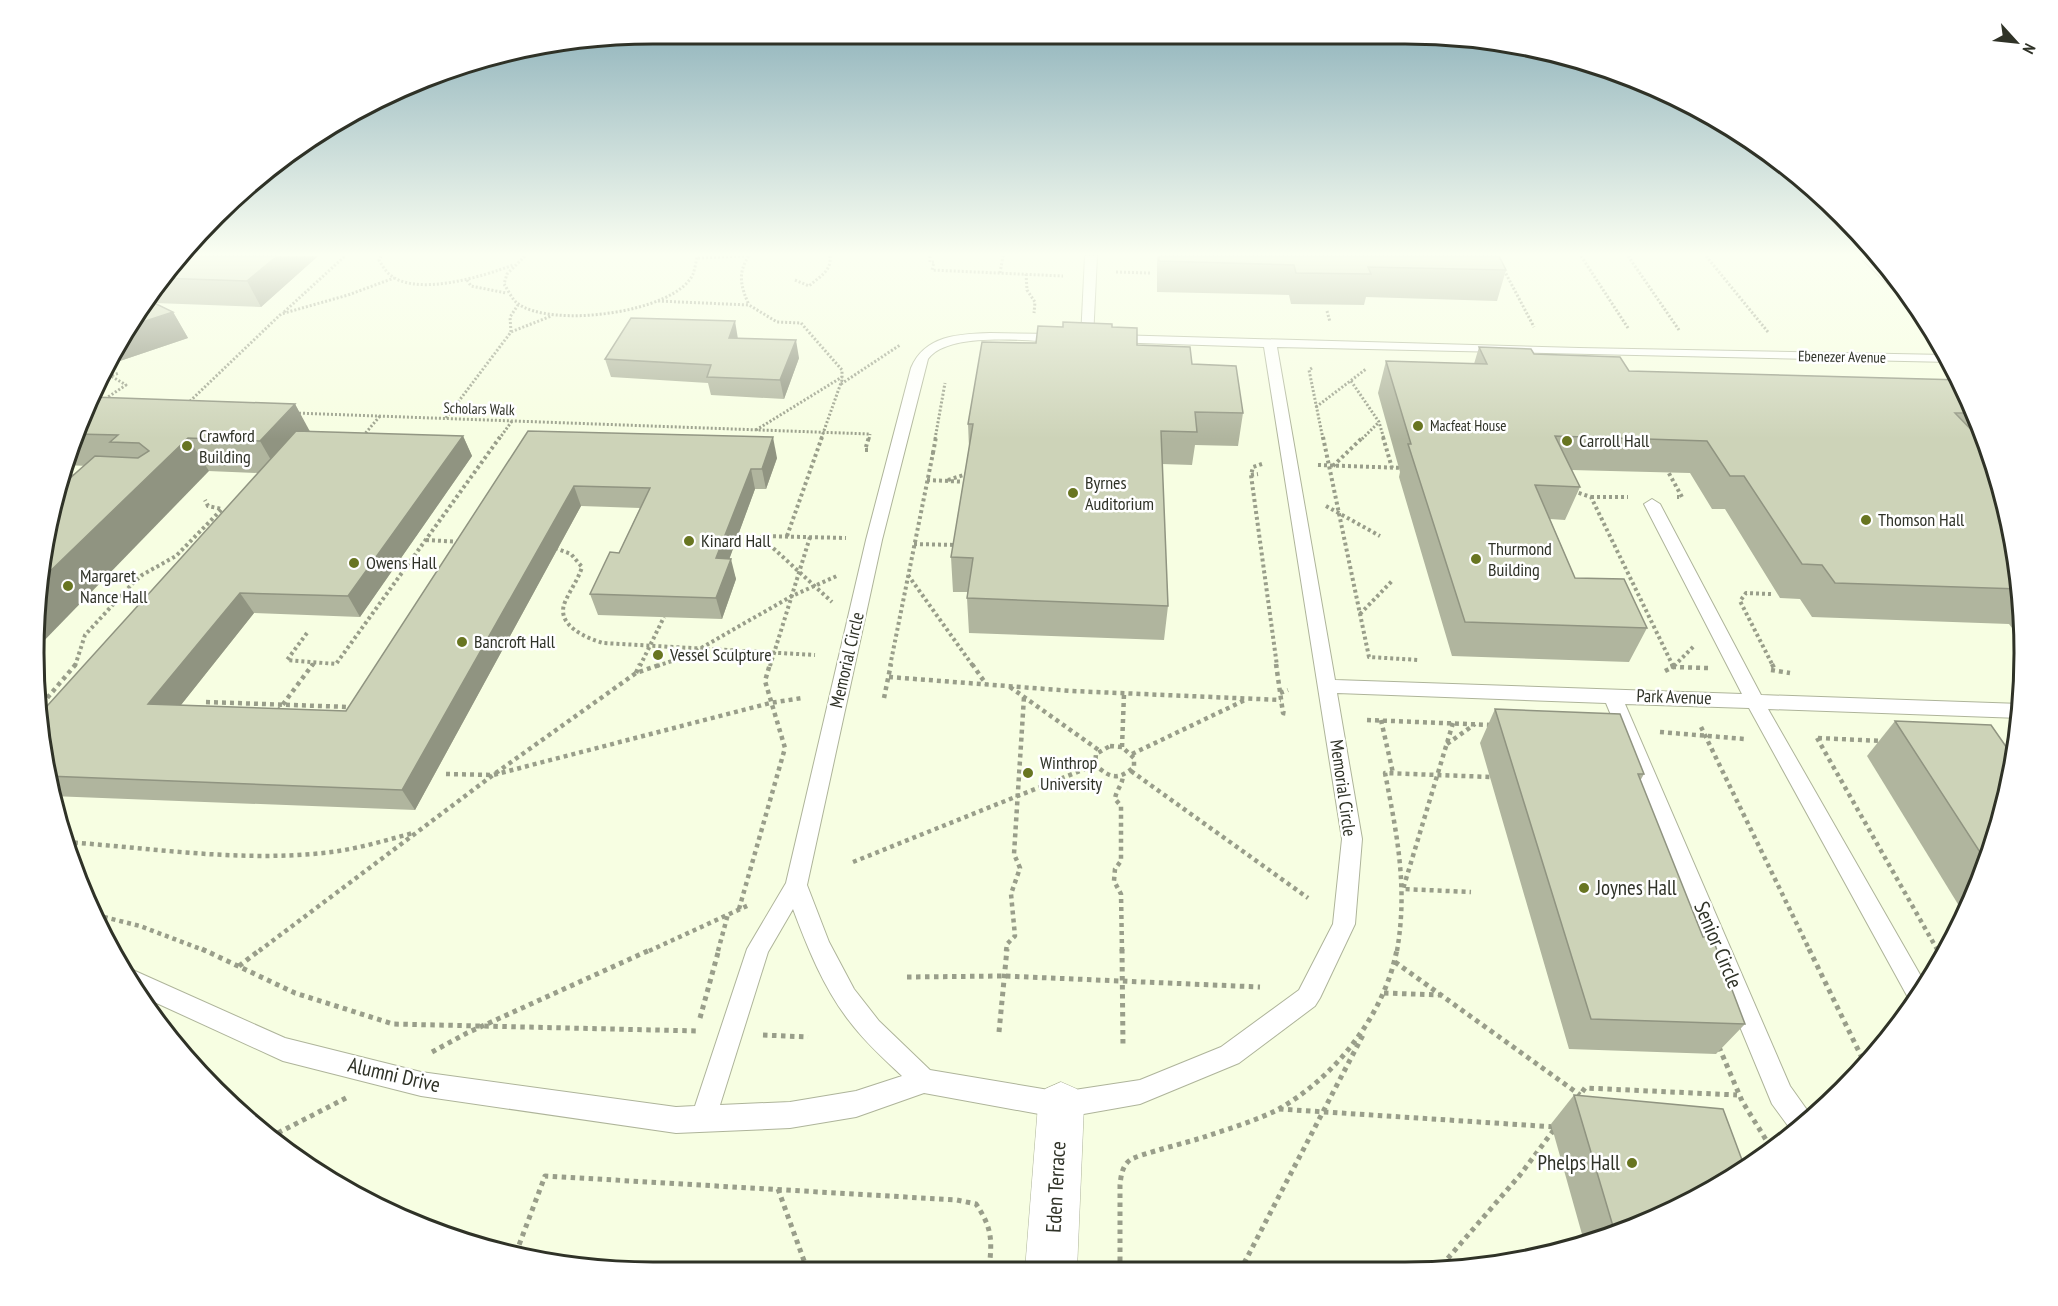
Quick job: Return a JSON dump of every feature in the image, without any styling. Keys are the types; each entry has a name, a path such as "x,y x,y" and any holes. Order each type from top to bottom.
{"street":[{"name":"Eden Terrace","path":"1052,1262 1061,1105"}],"lane":[{"path":"1087,338 1088,317"},
{"name":"Ebenezer Avenue","path":"899,435 918,368 926,352 949,341 977,338 1087,338 1626,353 1939,359"},
{"name":"Memorial Circle","path":"676,1120 790,1115 845,1106 924,1081 1061,1105 1140,1092 1230,1055 1307,998 1344,924 1352,840 1270,342"},
{"name":"Memorial Circle","path":"703,1119 758,948 795,885 899,435"},
{"path":"69,480 105,482"},
{"path":"1652,504 1754,700 1915,987"},
{"name":"Park Avenue","path":"1328,686 2011,711"},
{"name":"Senior Circle","path":"1612,695 1781,1095 1798,1118"},
{"path":"795,885 812,935 837,982 869,1027 924,1081"},
{"name":"Alumni Drive","path":"142,985 283,1049 389,1076 421,1084 676,1120"}],"path":[{"path":"194,409 182,408 278,317"},
{"path":"509,317 508,325 511,332"},
{"path":"445,418 511,332 549,317"},
{"path":"769,317 777,322 801,323 842,369 841,384 787,536"},
{"path":"1621,317 1629,330"},
{"path":"1670,317 1680,331"},
{"path":"1757,317 1773,336"},
{"path":"841,384 899,346"},
{"path":"1317,366 1309,370 1331,466 1369,657 1425,660"},
{"path":"1316,407 1366,368 1357,368"},
{"path":"97,405 126,385 111,376 119,373"},
{"path":"755,430 842,376"},
{"path":"884,698 946,376"},
{"path":"1351,381 1379,422 1392,468"},
{"name":"Scholars Walk","path":"287,412 870,434"},
{"path":"358,441 380,416"},
{"path":"307,633 287,660 336,664 513,421"},
{"path":"1331,466 1379,422"},
{"path":"1268,459 1253,467 1251,475 1282,713 1289,714"},
{"path":"1314,465 1414,469"},
{"path":"1664,466 1682,497 1673,497"},
{"path":"945,481 973,472"},
{"path":"1251,475 1258,474"},
{"path":"927,480 976,482"},
{"path":"1571,490 1591,497 1635,497"},
{"path":"1591,497 1673,667"},
{"path":"205,500 208,506 229,509"},
{"path":"1323,505 1380,536"},
{"path":"46,701 73,670 85,635 132,584 142,575 176,556 222,509"},
{"path":"846,538 760,536 856,622"},
{"path":"739,909 785,748 765,681 776,653 810,537"},
{"path":"426,540 471,542"},
{"path":"914,544 957,545"},
{"path":"550,547 568,551 577,558 582,567 563,605 564,615 572,627 591,640 603,643 697,650 815,655"},
{"path":"239,966 493,775 636,673 687,656 792,596 870,561"},
{"path":"908,575 986,684"},
{"path":"1360,614 1392,581"},
{"path":"1771,594 1746,593 1740,601 1775,671"},
{"path":"636,673 647,646 664,617"},
{"path":"278,711 314,662"},
{"path":"1664,672 1673,667 1713,669"},
{"path":"889,677 1124,694 1281,700"},
{"path":"1008,686 1100,751"},
{"path":"1280,693 1288,690"},
{"path":"1122,747 1124,694"},
{"path":"999,1032 1007,944 1014,936 1015,925 1011,916 1012,884 1020,873 1020,864 1014,854 1024,697"},
{"path":"446,774 493,775 770,703 802,698"},
{"path":"1689,698 1861,1057"},
{"path":"1131,754 1247,699"},
{"path":"206,702 349,707"},
{"path":"1367,720 1497,725"},
{"path":"1381,720 1393,773"},
{"path":"1403,889 1453,723"},
{"path":"1447,744 1474,724"},
{"path":"1648,732 1705,734 1751,739"},
{"path":"1887,742 1817,738 1937,950"},
{"path":"1110,746 1122,747 1131,754 1135,763 1131,771 1123,776 1103,774 1095,765 1096,754 1110,746"},
{"path":"1993,747 2007,748"},
{"path":"853,862 1095,765"},
{"path":"1131,771 1308,898"},
{"path":"1245,1262 1366,1029 1384,993 1395,962 1401,927 1403,889 1394,818 1385,773 1490,777"},
{"path":"1123,776 1122,785 1116,791 1115,799 1121,806 1121,861 1115,868 1114,881 1120,894 1123,1047"},
{"path":"74,843 239,853 309,854 332,852 417,832"},
{"path":"1403,889 1471,892"},
{"path":"277,1133 482,1027 751,904"},
{"path":"694,1042 728,914"},
{"path":"103,917 140,926 212,953 295,993 393,1024 709,1032"},
{"path":"1395,962 1580,1095"},
{"path":"907,977 1004,976 1122,983 1260,987"},
{"path":"1384,993 1442,995"},
{"path":"1120,1262 1120,1185 1122,1171 1130,1160 1210,1136 1278,1109 1327,1074 1366,1029"},
{"path":"753,1035 808,1038"},
{"path":"1716,1040 1737,1095 1767,1144"},
{"path":"1574,1103 1586,1089 1737,1095"},
{"path":"1278,1109 1556,1127"},
{"path":"1446,1261 1520,1176 1562,1119"},
{"path":"518,1247 545,1176 957,1200 976,1204 988,1221 991,1247 990,1262"},
{"path":"778,1190 804,1262"}],"building":[{"path":"144,317 158,317 141,323"},
{"path":"631,318 735,321 729,338 796,340 780,380 707,377 711,365 605,359"},
{"name":"Byrnes Auditorium","path":"1063,322 1112,324 1112,327 1137,328 1137,345 1190,347 1192,364 1236,366 1243,413 1195,412 1197,432 1161,431 1168,606 967,598 973,558 951,557 973,424 968,424 982,342 1036,343 1038,326 1063,327"},
{"path":"1479,347 1531,349 1534,354 1620,357 1629,371 1950,380 1965,413 1955,413 1972,431 1994,495 2003,534 2011,589 1835,583 1822,565 1802,564 1744,476 1730,476 1707,441 1555,436 1580,487 1535,485 1575,578 1624,579 1647,628 1465,622 1408,444 1411,444 1386,361 1487,364"},
{"path":"100,397 295,404 260,441 188,438 49,572 55,534 69,479 95,456 138,458 149,451 139,443 110,442 118,435 85,434"},
{"path":"296,431 463,436 348,596 240,593 148,704 346,711 528,431 773,437 762,469 751,469 716,558 731,559 716,598 590,594 610,552 619,553 650,488 574,486 402,790 56,776 46,707"},
{"path":"1495,709 1620,714 1644,774 1638,774 1703,937 1712,937 1745,1024 1591,1019"},
{"path":"1895,721 1991,725 2007,748 1994,811 1980,853"},
{"path":"1574,1095 1723,1109 1742,1161 1675,1200 1613,1226"}],"place":[{"name":"Macfeat House","path":"1418,426"},
{"name":"Carroll Hall","path":"1567,441"},
{"name":"Crawford Building","path":"187,446"},
{"name":"Byrnes Auditorium","path":"1073,493"},
{"name":"Thomson Hall","path":"1866,520"},
{"name":"Kinard Hall","path":"689,541"},
{"name":"Thurmond Building","path":"1476,559"},
{"name":"Owens Hall","path":"354,563"},
{"name":"Margaret Nance Hall","path":"68,586"},
{"name":"Bancroft Hall","path":"462,642"},
{"name":"Vessel Sculpture","path":"658,655"},
{"name":"Winthrop University","path":"1028,773"},
{"name":"Joynes Hall","path":"1584,888"},
{"name":"Phelps Hall","path":"1632,1163"}]}
